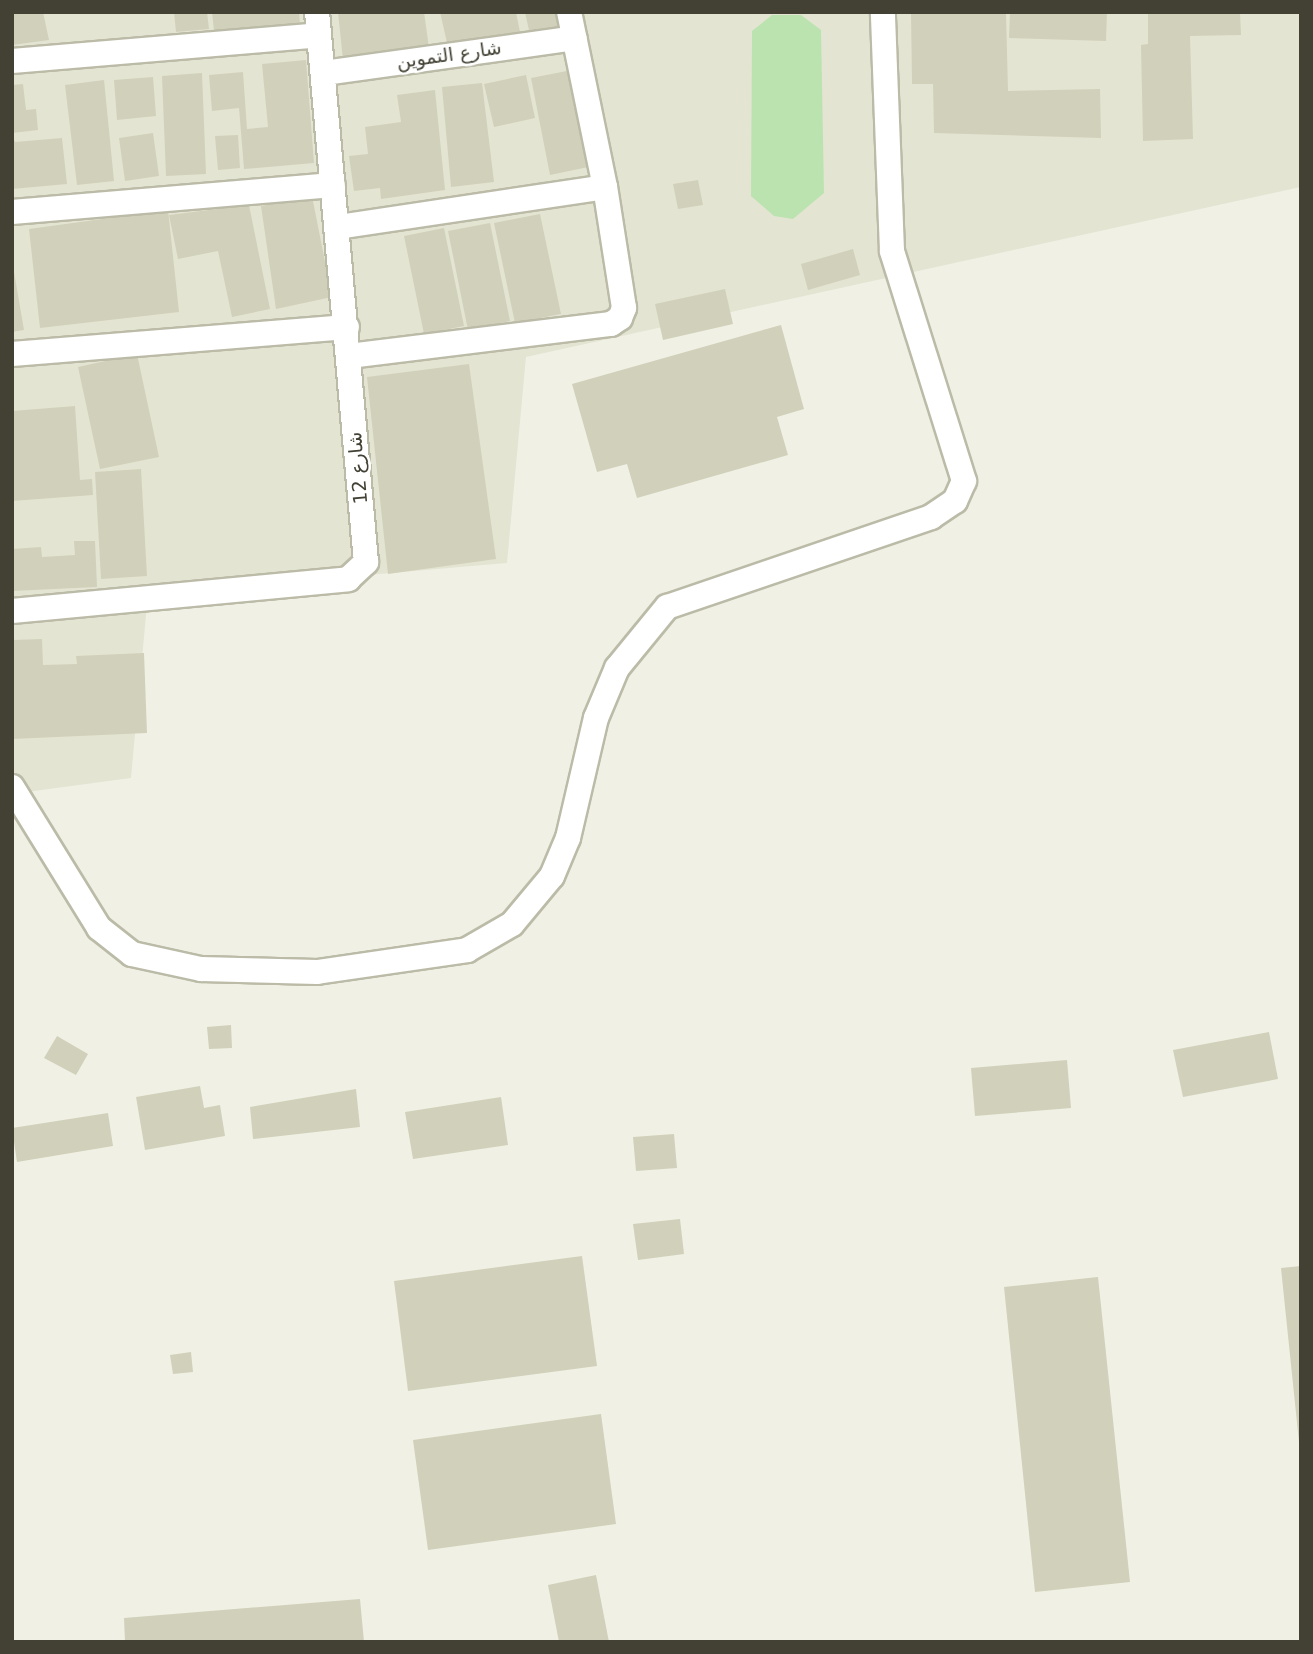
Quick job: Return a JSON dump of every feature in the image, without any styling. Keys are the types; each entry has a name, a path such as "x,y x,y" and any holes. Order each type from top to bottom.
{"street":[{"path":"349,356 611,324 624,308 605,187 569,12"},
{"path":"12,787 99,928 132,954 201,969 317,972 467,950 512,924 552,876 568,838 596,718 617,668 667,607 931,517 955,501 964,481 892,251 883,12"},
{"path":"12,61 318,24"},
{"name":"شارع 12","path":"12,611 348,579 359,573 366,562 318,24"},
{"name":"شارع التموين","path":"324,73 575,37"},
{"path":"12,212 334,185"},
{"path":"338,227 605,187"},
{"path":"12,354 347,327"}],"shaded area":[{"path":"12,12 1301,12 1301,187 526,357 507,563 148,594 131,778 12,794"}],"green space":[{"path":"772,15 801,15 821,30 824,193 793,219 774,216 751,196 752,31"}],"building":[{"path":"12,12 43,12 49,40 12,45"},
{"path":"174,12 207,12 209,29 176,32"},
{"path":"212,12 299,12 300,24 214,31"},
{"path":"338,12 424,12 429,48 343,60"},
{"path":"440,12 516,12 520,32 448,47"},
{"path":"525,12 557,12 561,28 530,35"},
{"path":"911,12 1006,12 1008,91 1100,89 1101,138 934,133 933,84 912,84"},
{"path":"1010,12 1107,12 1106,41 1009,38"},
{"path":"1148,12 1240,12 1241,35 1190,36 1193,139 1143,141 1141,45 1148,44"},
{"path":"306,60 314,163 244,169 239,108 212,111 209,75 243,72 247,129 268,127 262,64"},
{"path":"572,70 593,166 550,175 531,78"},
{"path":"202,73 206,174 166,176 162,76"},
{"path":"526,75 535,118 494,127 484,84"},
{"path":"153,77 156,116 117,120 114,80"},
{"path":"104,80 114,181 77,185 65,85"},
{"path":"482,83 494,182 451,187 442,87"},
{"path":"23,84 26,110 36,109 38,130 12,133 12,85"},
{"path":"435,90 445,190 381,199 380,188 354,191 349,156 368,154 365,127 401,122 397,95"},
{"path":"153,133 159,176 125,181 119,138"},
{"path":"12,135 15,142 62,138 67,184 12,189"},
{"path":"238,135 240,168 218,170 215,136"},
{"path":"698,180 703,205 678,209 673,184"},
{"path":"312,196 332,297 276,309 261,206"},
{"path":"249,205 270,309 232,317 218,251 178,259 169,215"},
{"path":"168,210 179,312 40,328 29,229"},
{"path":"540,214 561,314 515,323 494,223"},
{"path":"490,223 510,321 468,330 448,231"},
{"path":"444,228 464,326 424,334 404,236"},
{"path":"853,249 860,275 808,290 801,264"},
{"path":"12,260 24,330 12,332"},
{"path":"725,289 733,324 663,340 655,304"},
{"path":"781,325 804,409 777,417 788,455 637,498 627,464 597,472 572,384"},
{"path":"137,354 159,457 100,469 78,367"},
{"path":"469,364 496,559 388,574 367,377"},
{"path":"75,406 80,480 92,479 93,495 12,501 12,411"},
{"path":"141,469 147,576 101,579 95,472"},
{"path":"74,541 95,541 97,587 12,591 12,549 41,547 42,557 75,555"},
{"path":"42,639 43,665 77,664 76,656 144,653 147,733 12,739 12,640"},
{"path":"231,1025 232,1048 209,1049 207,1027"},
{"path":"1269,1032 1278,1079 1183,1097 1173,1050"},
{"path":"57,1036 88,1054 76,1075 44,1058"},
{"path":"1067,1060 1071,1108 975,1116 971,1068"},
{"path":"200,1086 204,1108 220,1105 225,1136 145,1150 136,1097"},
{"path":"356,1089 360,1127 253,1139 250,1107"},
{"path":"501,1097 508,1145 413,1159 405,1112"},
{"path":"108,1113 113,1146 17,1162 12,1128"},
{"path":"674,1134 677,1168 636,1171 633,1137"},
{"path":"680,1219 684,1254 638,1260 633,1224"},
{"path":"582,1256 597,1366 408,1391 394,1281"},
{"path":"1301,1266 1301,1442 1299,1442 1281,1268"},
{"path":"1098,1277 1130,1582 1035,1592 1004,1287"},
{"path":"191,1352 193,1372 173,1374 170,1355"},
{"path":"601,1414 616,1524 428,1550 413,1440"},
{"path":"596,1575 609,1642 559,1642 548,1585"},
{"path":"360,1599 364,1642 125,1642 124,1618"}]}
